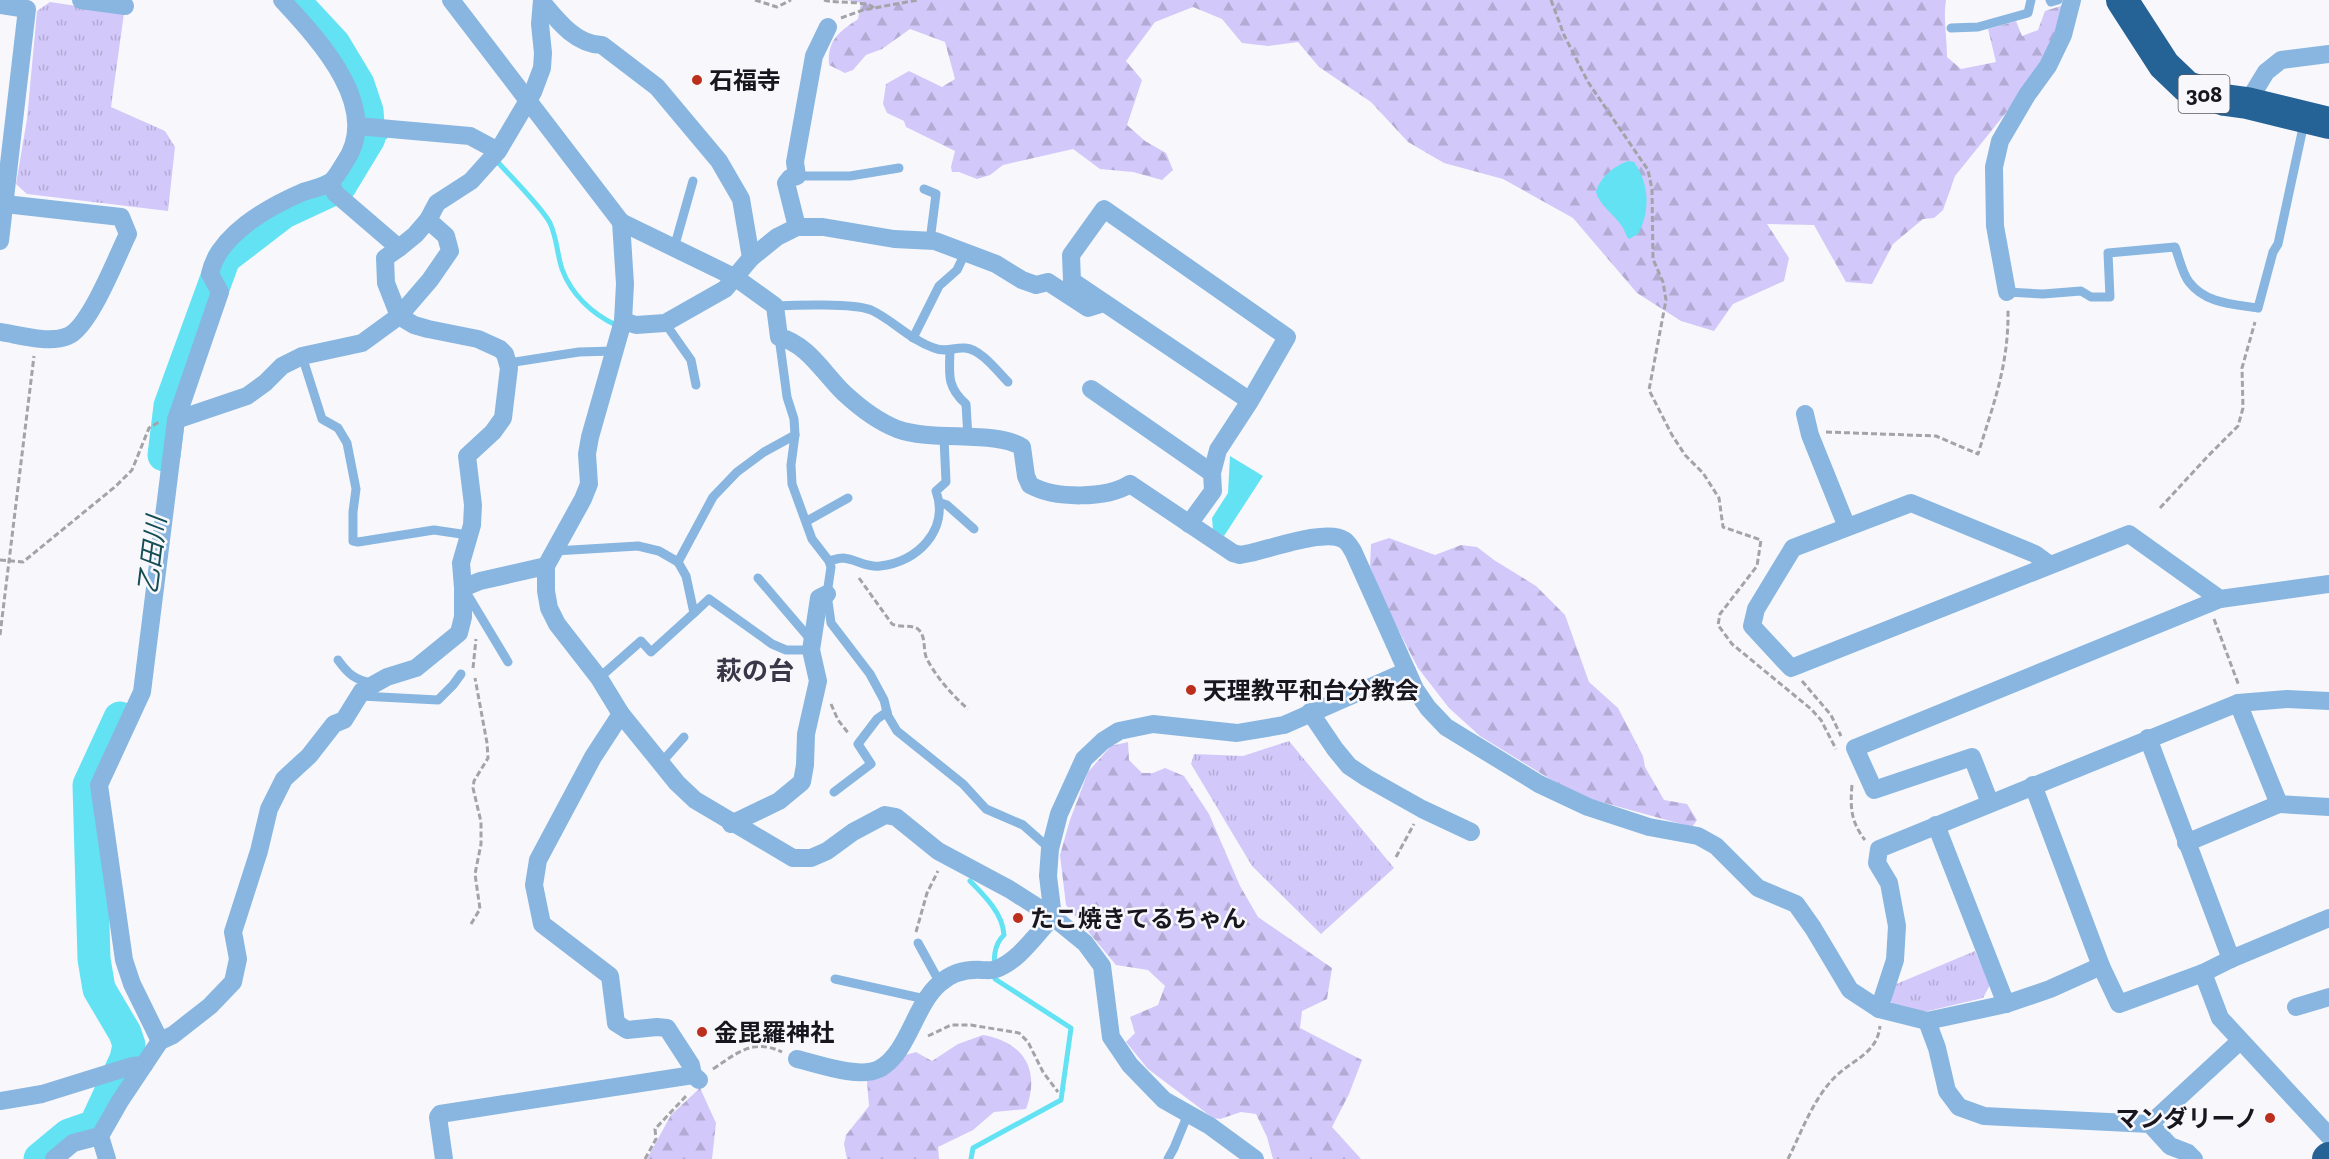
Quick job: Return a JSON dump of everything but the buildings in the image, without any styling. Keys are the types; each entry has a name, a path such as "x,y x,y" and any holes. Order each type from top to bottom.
{"highway":[{"name":"308","path":"2122,0 2164,65 2187,87 2225,100 2247,103 2317,121"}],"street":[{"path":"81,0 125,6"},
{"path":"160,1041 132,984 124,960 99,785 142,692 146,675 168,421 220,292 210,274 215,256 242,227 302,192 331,183 350,154 357,126 351,96 344,78 328,53 282,0"},
{"path":"451,0 621,222 736,278 774,306 779,337 787,338 803,350 844,393 874,417 896,428 913,433 944,438 1004,440 1022,447 1026,476 1030,485 1039,490 1067,495 1105,493 1123,489 1130,484 1233,553 1240,555 1316,537 1331,536 1344,540 1353,551 1363,571 1415,689 1428,708 1446,727 1539,784 1588,807 1649,827 1698,836 1716,846 1758,888 1796,904 1850,990 1880,1009 1927,1021 2006,1004 2050,990 2102,966"},
{"path":"2007,292 1995,226 1994,166 2004,133 2048,66 2063,35 2072,0"},
{"path":"0,1101 42,1094 130,1067 160,1041 173,1035 210,1006 233,982 238,959 233,932 260,851 269,809 284,779 309,756 334,724 344,720 358,696 387,677 416,668 459,633 463,617 461,563 472,525 473,505 467,456 493,432 503,418 508,363 500,349 478,339 414,325 399,316 386,283 385,258 415,235 428,220 437,203 471,181 494,156 528,100 542,68 540,24 542,1"},
{"path":"542,1 563,28 593,45 602,45 657,87 719,160 741,199 751,258"},
{"path":"0,5 27,9 0,241"},
{"path":"797,227 786,183 789,178 797,176 795,162 814,56 828,27"},
{"path":"2247,103 2266,72 2281,60 2329,54"},
{"path":"357,126 470,136 494,156"},
{"path":"331,183 335,193 399,248"},
{"path":"0,332 56,339 70,336 82,326 128,234 121,217 5,204"},
{"path":"1189,524 1213,491 1212,473 1218,450 1250,401 1287,337 1104,209 1071,255 1072,281 1250,401"},
{"path":"168,421 247,396 265,383 282,366 302,356 362,343 399,316 430,280 450,251 446,236 428,220"},
{"path":"621,222 625,284 623,321 590,437 587,454 589,484 550,559 546,591 549,608 557,624 599,678 621,714 661,764 695,800 732,824 793,858 811,858 827,852 854,832 885,815 896,817 938,851 1009,889 1053,917 1085,943 1102,966 1112,1037 1130,1065 1164,1100 1210,1126 1255,1159"},
{"path":"623,321 636,325 665,323 725,289 751,258 777,237 797,227 823,227 894,239 934,241 996,264 1022,280 1036,285 1048,282 1088,308 1104,303"},
{"path":"1091,389 1212,473"},
{"path":"1805,414 1810,435 1847,528"},
{"path":"2050,565 2035,554 1911,503 1793,548 1756,609 1752,626 1791,668 2129,534 2214,601"},
{"path":"463,596 480,581 550,559"},
{"path":"1990,803 1972,757 1874,790 1855,748 2214,601 2329,584"},
{"path":"732,824 779,801 802,782 806,765 806,734 818,681 811,646 819,598 827,594"},
{"path":"1053,917 1048,876 1050,849 1059,814 1084,759 1102,741 1119,731 1153,724 1237,733 1284,725 1407,671"},
{"path":"1880,1009 1895,960 1898,926 1889,883 1877,863 1879,849 2241,702 2287,699 2329,701"},
{"path":"2241,702 2279,804"},
{"path":"1310,712 1349,766 1422,809 1471,832"},
{"path":"444,1159 438,1118 440,1114 696,1078 691,1065 667,1028 627,1030 616,1023 610,976 542,924 534,885 538,860 593,758 621,714"},
{"path":"2148,738 2230,958"},
{"path":"2033,785 2102,966 2119,1004 2202,973 2230,958 2329,918"},
{"path":"2186,843 2279,804 2329,807"},
{"path":"1936,825 2006,1004"},
{"path":"797,1059 863,1072 878,1070 888,1062 903,1043 925,999 940,983 962,971 993,971 1005,965 1053,917"},
{"path":"2202,973 2220,1018 2329,1136"},
{"path":"2296,1007 2329,997"},
{"path":"1927,1021 1937,1048 1947,1091 1959,1107 1984,1116 2151,1124 2240,1041"},
{"path":"107,1159 100,1136 130,1067"},
{"path":"2151,1124 2170,1146 2188,1153 2194,1159"},
{"path":"54,1159 73,1143 100,1136"}],"lane":[{"path":"1951,28 1978,27 2028,13 2031,0"},
{"path":"2050,0 2051,2 2058,0"},
{"path":"2007,292 2043,294 2081,291 2091,297 2110,297 2108,254 2175,247 2188,281 2201,293 2213,301 2258,308 2273,252 2278,244 2317,121"},
{"path":"797,176 850,176 899,168"},
{"path":"674,248 693,181"},
{"path":"924,189 936,194 930,241"},
{"path":"913,338 939,286 957,270 965,253"},
{"path":"774,306 852,306 869,310 933,348 950,351 966,348 982,356 1008,382"},
{"path":"665,323 691,360 696,385"},
{"path":"779,337 786,397 794,418 792,484 812,539 831,567 827,594 831,623 870,674 897,731 963,784 986,809 1023,825 1050,849"},
{"path":"508,363 579,352 614,351"},
{"path":"950,351 949,375 955,393 966,404 968,438"},
{"path":"302,356 322,419 338,428 347,443 356,489 353,541 434,530 468,535"},
{"path":"678,562 712,497 737,472 764,452 795,435"},
{"path":"829,561 843,558 878,567 910,558 925,545 935,531 941,503 936,491 946,482 944,438"},
{"path":"807,521 848,498"},
{"path":"941,503 947,505 974,529"},
{"path":"550,559 638,546 659,551 678,562 686,576 694,613"},
{"path":"599,678 641,641 651,652 708,599 772,645 786,650 811,646 758,578"},
{"path":"463,596 508,662"},
{"path":"338,660 347,673 357,680 375,684"},
{"path":"358,696 438,700 453,686 461,674"},
{"path":"834,792 871,764 858,744 877,719 887,712"},
{"path":"661,764 684,738"},
{"path":"918,943 940,983"},
{"path":"835,979 925,999"},
{"path":"1168,1159 1188,1114"}],"path":[{"path":"755,0 777,7 791,0"},
{"path":"824,0 870,4 874,8"},
{"path":"828,27 846,15 918,0"},
{"path":"1551,0 1564,35 1588,82 1648,170 1653,206 1653,259 1663,282 1666,300 1649,390 1676,442 1703,473 1719,498 1723,526 1761,540 1757,566 1720,614 1718,625 1732,644 1811,709 1821,720 1836,749"},
{"path":"1810,435 1823,432 1936,436 1978,454 2005,367 2008,334 2007,292"},
{"path":"2160,508 2238,426 2243,408 2242,368 2258,308"},
{"path":"0,634 36,337"},
{"path":"0,560 23,562 116,486 132,470 149,428 168,421"},
{"path":"829,561 854,573 862,581 892,624 898,627 915,627 920,631 928,661 950,693 968,709"},
{"path":"463,596 476,641 473,669 488,758 472,788 481,822 481,844 474,874 480,909 471,924"},
{"path":"2214,601 2241,702"},
{"path":"1791,668 1831,715"},
{"path":"826,703 833,705 838,720 858,744"},
{"path":"1852,778 1851,802 1854,827 1867,843 1879,849"},
{"path":"1396,857 1422,809"},
{"path":"918,943 916,933 920,915 927,893 938,874 938,851"},
{"path":"1788,1159 1821,1093 1836,1076 1872,1048 1879,1037 1880,1009"},
{"path":"903,1043 951,1025 971,1025 1019,1032 1028,1042 1043,1072 1058,1092"},
{"path":"645,1159 656,1139 655,1129 696,1078 759,1044 772,1047 797,1059"}],"green space":[{"path":"847,0 1946,0 1947,57 1961,69 1996,62 1988,29 2016,21 2022,36 2038,30 2045,11 2064,5 2061,25 2025,89 1955,176 1943,210 1934,218 1923,219 1893,244 1872,284 1846,282 1814,225 1767,224 1789,258 1784,281 1733,304 1714,331 1681,321 1637,293 1573,218 1503,179 1444,163 1408,142 1371,102 1319,67 1298,42 1268,46 1242,43 1222,19 1193,7 1155,22 1126,61 1142,80 1127,125 1145,141 1166,153 1173,170 1162,180 1133,172 1100,169 1073,149 1003,165 990,175 977,179 959,172 952,172 955,151 906,127 904,121 887,113 883,104 886,84 909,71 942,87 955,79 945,42 910,29 882,49 866,55 853,70 845,73 829,65 829,56 832,43 845,28 858,19 861,3"},
{"path":"50,2 124,13 111,107 165,131 175,147 168,211 27,194 16,184 27,119 37,11"},
{"path":"1389,538 1435,555 1461,545 1477,547 1536,586 1565,615 1589,682 1618,708 1643,756 1645,767 1664,800 1687,804 1697,820 1692,827 1576,795 1480,736 1449,708 1418,668 1384,602 1370,566 1371,544"},
{"path":"1289,741 1394,868 1321,934 1252,866 1191,764 1194,754 1243,756"},
{"path":"1128,742 1129,760 1142,773 1153,773 1165,768 1184,776 1209,814 1240,886 1258,917 1332,968 1327,999 1302,1011 1300,1028 1362,1060 1349,1094 1332,1127 1361,1159 1273,1159 1267,1137 1256,1114 1241,1112 1220,1119 1213,1118 1148,1069 1126,1042 1135,1033 1130,1017 1158,1005 1165,986 1148,970 1116,965 1066,905 1060,855 1088,772 1111,746"},
{"path":"1975,951 1990,985 1983,998 1924,1012 1894,1007 1889,997 1894,985"},
{"path":"983,1035 1009,1044 1025,1060 1030,1070 1031,1082 1026,1109 994,1112 973,1130 938,1147 939,1159 847,1159 844,1144 846,1135 869,1106 867,1081 881,1078 902,1056 916,1052 932,1061 958,1044"},
{"path":"700,1088 716,1123 712,1159 647,1159 671,1115"}],"water":[{"path":"1629,161 1634,162 1643,179 1646,207 1638,234 1629,239 1618,221 1600,201 1596,192 1601,181 1609,172"},
{"path":"1230,456 1263,476 1224,536 1213,530 1212,518 1228,493"}],"waterway":[{"name":"乙田川","path":"164,455 170,406 224,258 284,212 340,186 369,138 367,111 358,84 334,44 293,0"},
{"path":"369,138 385,137"},
{"path":"495,159 546,216 554,234 562,269 571,287 591,309 616,325"},
{"name":"乙田川","path":"40,1159 69,1135 95,1126 126,1059 129,1045 125,1033 99,989 94,959 89,785 120,718"},
{"path":"970,881 992,906 1003,927 1004,935 997,944 995,955 995,979 1071,1028 1061,1100 973,1148 971,1159"}],"place":[{"name":"石福寺","path":"697,80"},
{"name":"天理教平和台分教会","path":"1191,690"},
{"name":"たこ焼きてるちゃん","path":"1018,918"},
{"name":"金毘羅神社","path":"702,1032"},
{"name":"マンダリーノ","path":"2270,1118"}],"district":[{"name":"萩の台","path":"755,671"}]}
